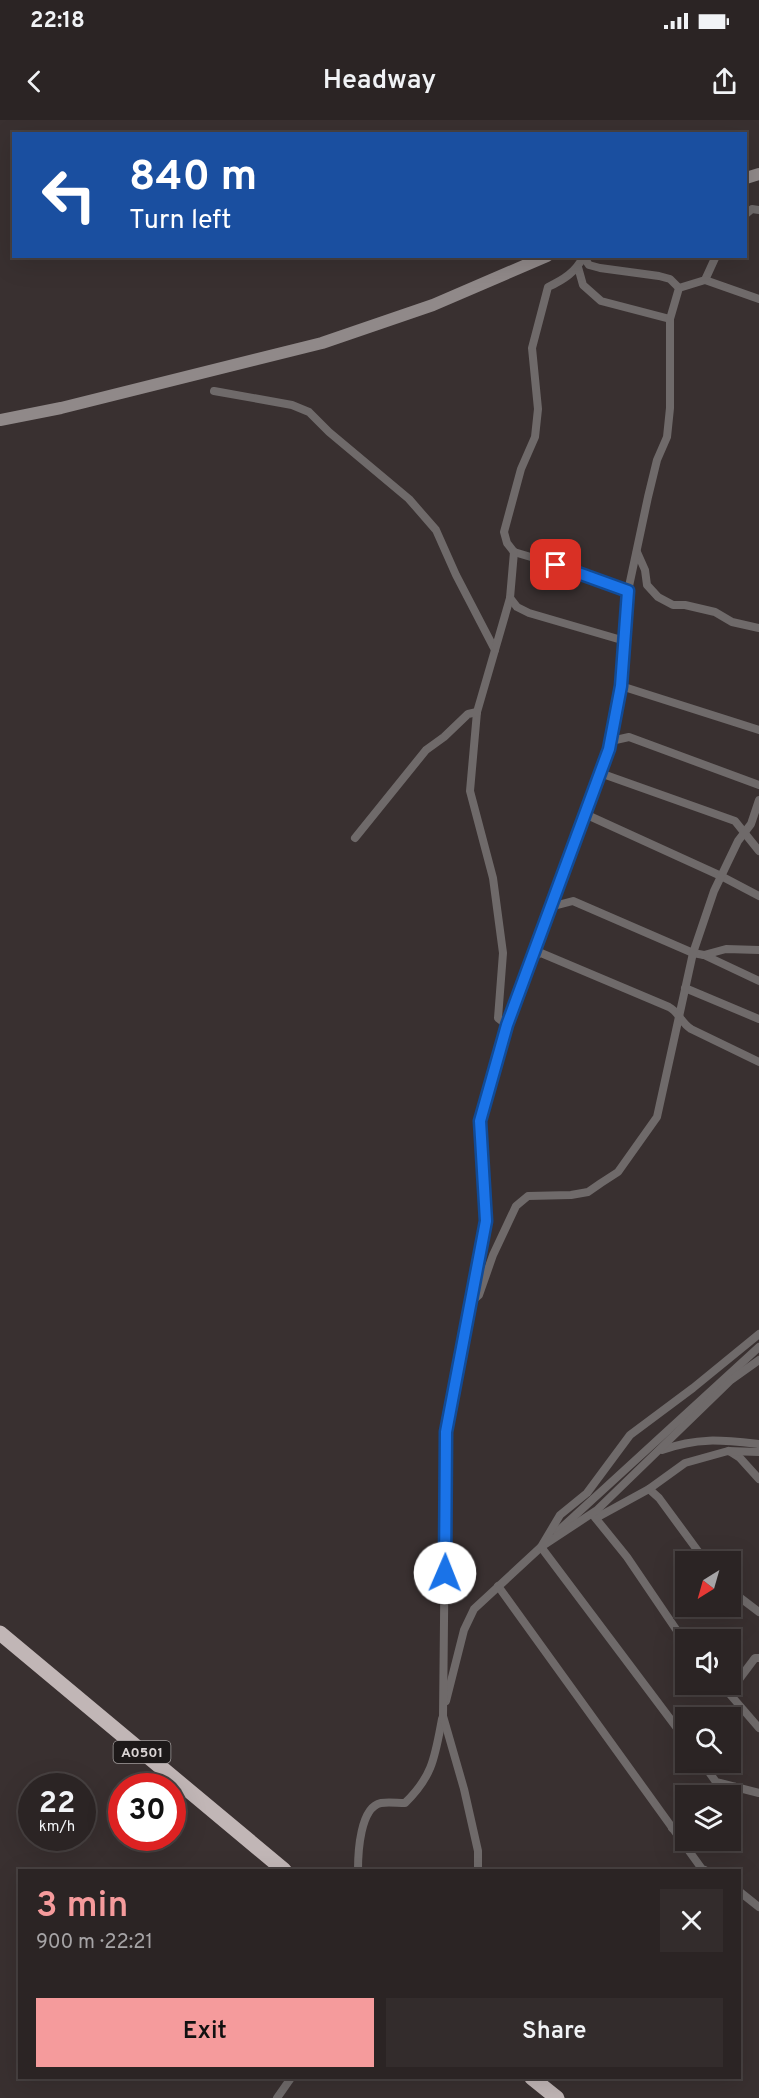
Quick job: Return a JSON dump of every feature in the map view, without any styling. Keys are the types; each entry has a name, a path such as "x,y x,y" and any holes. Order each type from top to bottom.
{"highway":[{"name":"A0501","path":"0,1633 283,1869"},
{"path":"533,2079 557,2098"}],"street":[{"path":"0,420 61,408 322,343 434,305 542,258"},
{"path":"582,258 578,267 560,282 548,287 532,348 538,409 535,437 521,470 504,532 507,543 514,552 578,571 628,591"},
{"path":"584,258 589,265 670,279 679,288"},
{"path":"705,280 715,258"},
{"path":"578,267 583,285 601,301 670,319"},
{"path":"679,288 705,280 759,299"},
{"path":"478,1869 478,1851 464,1789 442,1716 446,1432 486,1221 480,1121 507,1025 611,741 621,686 628,591 657,460 667,437 670,408 670,319 679,288"},
{"path":"214,391 292,405 309,412 329,432 409,499 436,530 456,575 495,650"},
{"path":"637,549 637,555 645,570 647,585 658,597 673,605 685,605 715,612 732,622 759,628"},
{"path":"507,1025 498,1018 503,952 493,878 470,791 477,712 510,598 514,552"},
{"path":"510,598 517,607 529,613 625,641"},
{"path":"621,686 759,730"},
{"path":"355,838 426,750 444,737 468,714 477,712"},
{"path":"611,741 629,737 759,785"},
{"path":"600,773 735,821 759,851"},
{"path":"471,1303 479,1294 493,1255 516,1206 528,1196 571,1195 588,1192 618,1172 657,1117 693,953 714,891 738,841 752,824 759,800"},
{"path":"585,814 721,876 759,896"},
{"path":"550,907 573,901 693,953 704,955 759,981"},
{"path":"704,955 726,949 759,950"},
{"path":"532,957 541,953 669,1007 676,1011 684,1024 691,1029 759,1062"},
{"path":"685,988 759,1018"},
{"path":"541,1547 560,1515 587,1493 630,1435 693,1388 759,1334"},
{"path":"358,1869 358,1849 366,1817 371,1808 380,1803 405,1803 427,1778 464,1630 474,1609 759,1347"},
{"path":"594,1516 731,1380 759,1360"},
{"path":"658,1452 680,1444 716,1439 759,1444"},
{"path":"541,1547 594,1516 649,1490 685,1463 728,1451 759,1452"},
{"path":"728,1451 740,1458 759,1479"},
{"path":"649,1490 659,1498 698,1551"},
{"path":"594,1516 627,1557 676,1629"},
{"path":"541,1547 675,1725"},
{"path":"495,1588 701,1869"},
{"path":"741,1598 759,1612"},
{"path":"741,1677 755,1658 759,1658"},
{"path":"731,1695 759,1728"},
{"path":"710,1773 717,1782 728,1785"},
{"path":"741,1788 759,1793"},
{"path":"741,1893 759,1907"},
{"path":"277,2098 290,2079"}],"route":[{"path":"445,1573 446,1432 486,1221 480,1121 507,1025 609,749 621,686 628,591 578,571 556,565"}]}
